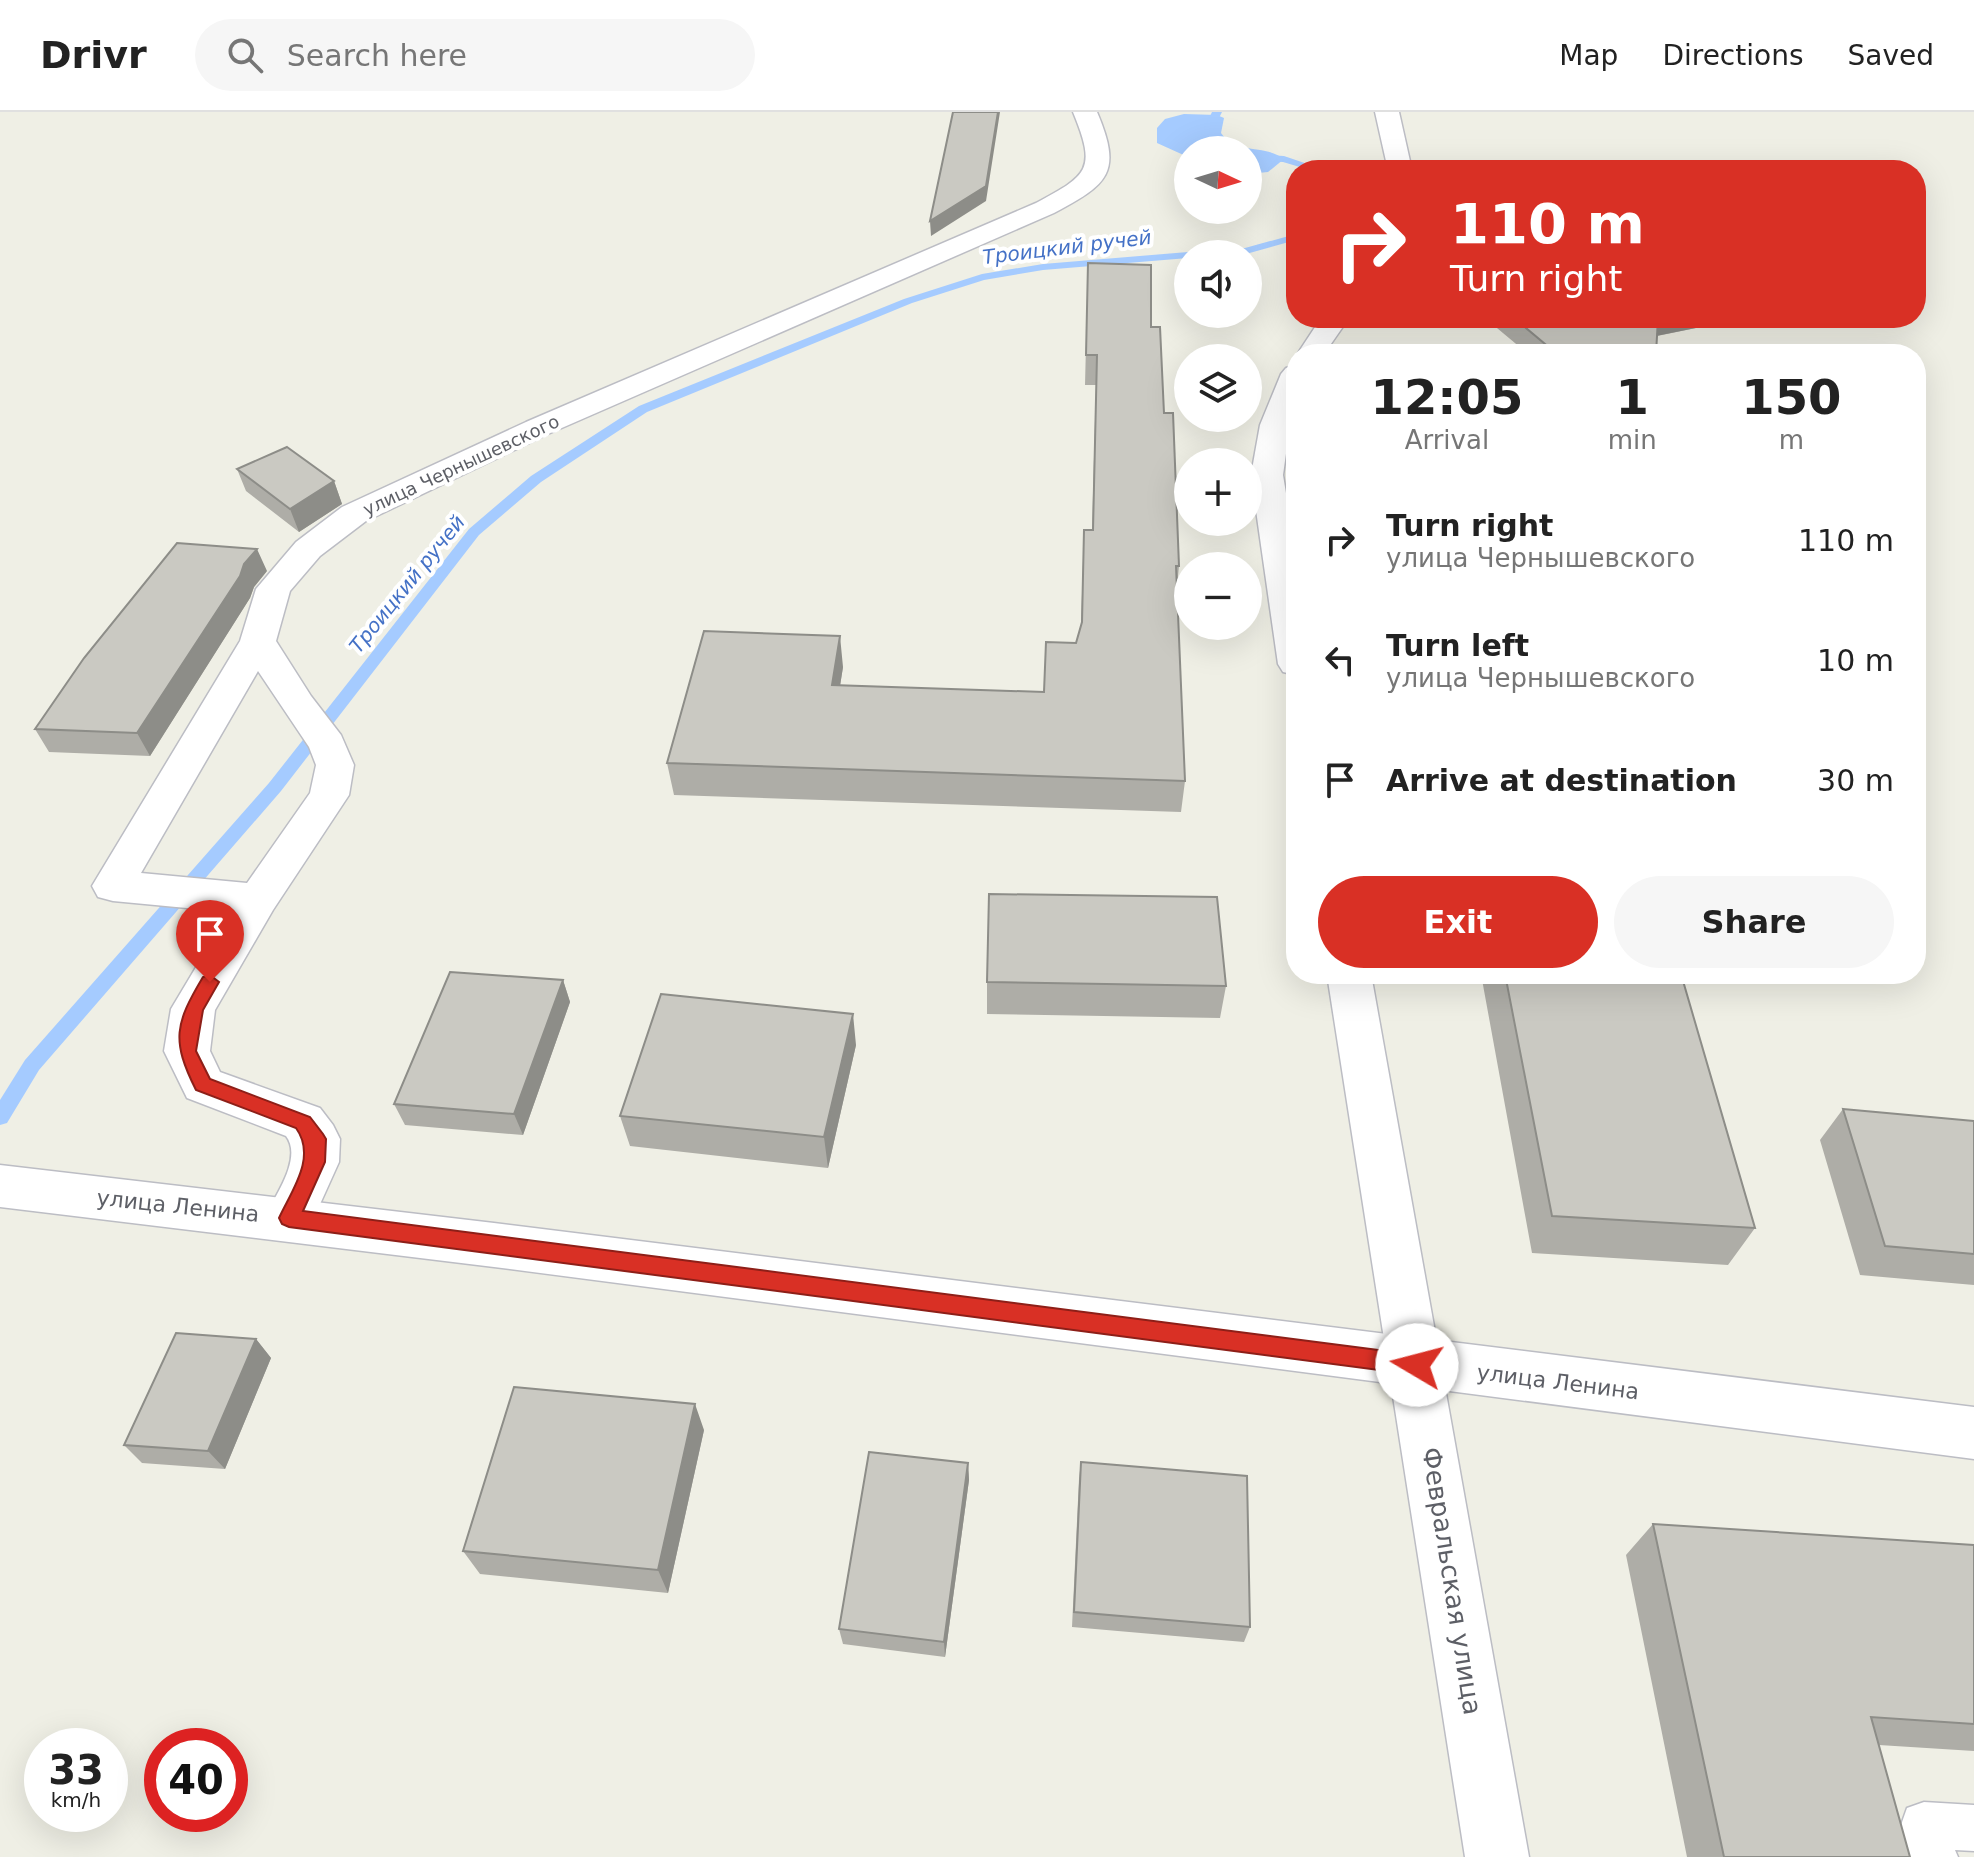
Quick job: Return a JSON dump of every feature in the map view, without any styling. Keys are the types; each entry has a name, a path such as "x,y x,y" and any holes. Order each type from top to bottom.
{"street":[{"name":"улица Чернышевского","path":"238,898 113,886 258,641 273,589 308,549 354,514 537,428 993,231 1084,187 1098,165 1098,143 1085,112"},
{"path":"1387,112 1398,160"},
{"path":"1286,398 1275,425 1267,475 1286,599"},
{"path":"258,641 297,704 327,744 335,765 329,795 238,898 193,1009 187,1051 203,1085 303,1122 316,1139 315,1162 289,1218"},
{"name":"Февральская улица","path":"1351,984 1497,1857"},
{"name":"улица Ленина","path":"0,1186 289,1218 1417,1365 1974,1433"}],"lane":[{"path":"1934,1857 1924,1825 1974,1828"}],"water":[{"path":"1184,114 1217,115 1224,118 1221,133 1224,136 1174,136 1174,151 1157,143 1157,128 1165,119"},
{"path":"1262,151 1284,159 1268,172 1262,173"}],"building":[{"path":"953,112 998,112 986,186 930,221"},
{"path":"1088,263 1151,265 1151,327 1160,327 1164,413 1173,413 1174,536 1178,536 1178,552 1174,552 1174,640 1179,640 1185,781 667,763 704,631 840,636 832,685 1044,692 1046,642 1076,643 1082,622 1084,530 1093,530 1097,355 1086,355"},
{"path":"1526,328 1657,328 1657,344 1545,344"},
{"path":"287,447 334,481 290,509 237,469"},
{"path":"177,543 257,549 244,564 240,576 137,733 35,729 84,658"},
{"path":"989,894 1217,897 1226,986 987,982"},
{"path":"450,972 563,980 514,1114 394,1104"},
{"path":"1507,984 1684,984 1755,1228 1552,1216"},
{"path":"661,994 853,1014 824,1137 620,1116"},
{"path":"1843,1109 1974,1121 1974,1254 1885,1246"},
{"path":"176,1333 256,1339 208,1451 124,1445"},
{"path":"514,1387 695,1404 658,1570 463,1551"},
{"path":"869,1452 968,1463 944,1642 839,1629"},
{"path":"1081,1462 1247,1476 1250,1627 1074,1612"},
{"path":"1653,1524 1974,1545 1974,1724 1871,1717 1910,1857 1724,1857"}],"waterway":[{"name":"Троицкий ручей","path":"1205,136 1217,112"},
{"name":"Троицкий ручей","path":"1262,158 1287,160"},
{"name":"Троицкий ручей","path":"1262,246 1286,240"},
{"name":"Троицкий ручей","path":"0,1117 32,1065 275,787 474,532 536,479 643,409 908,301 982,277 1043,267 1174,256"}],"route":[{"path":"210,982 193,1009 187,1051 203,1085 303,1122 316,1139 315,1162 289,1218 1417,1365"}]}
